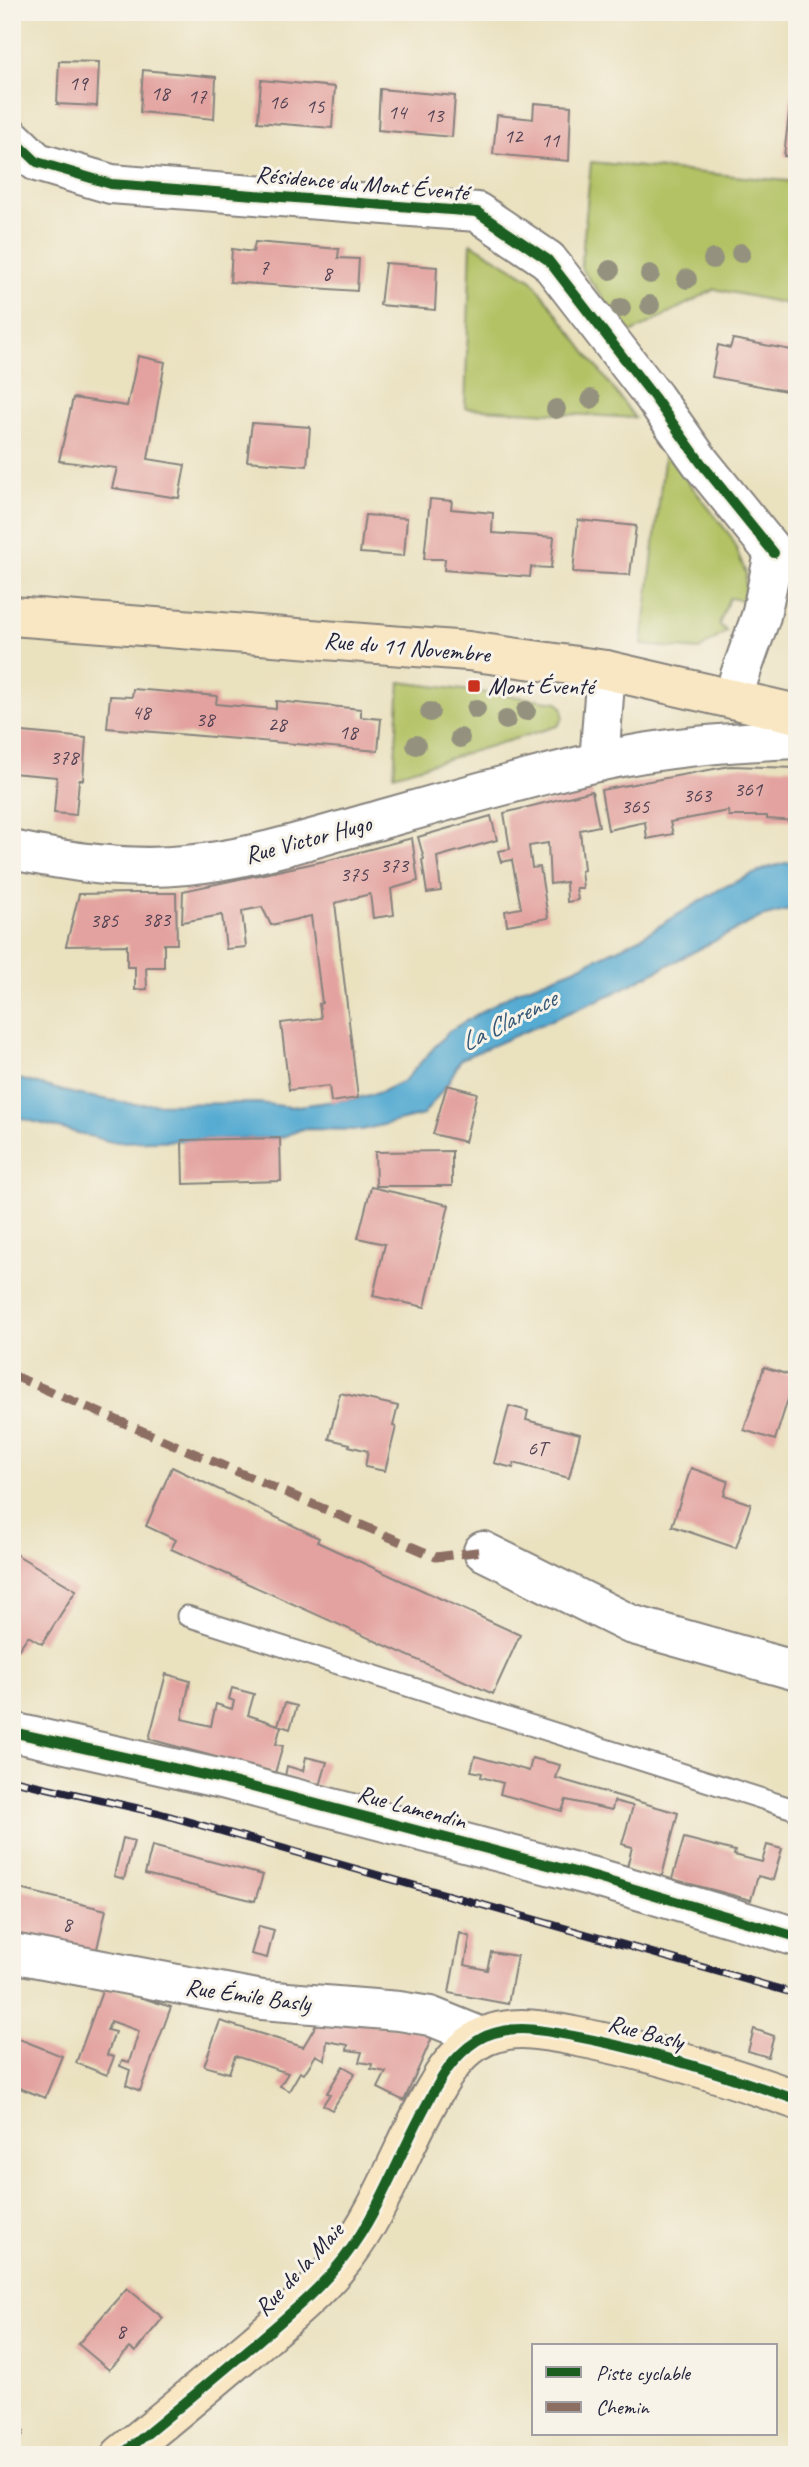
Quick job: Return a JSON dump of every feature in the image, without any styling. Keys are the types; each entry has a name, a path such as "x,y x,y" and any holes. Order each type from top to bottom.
{"street":[{"name":"Résidence du Mont Éventé","path":"12,138 37,162 111,184 477,212 548,260 654,397 701,463 785,552 739,678 735,699"},
{"name":"Rue du 11 Novembre","path":"12,616 399,644 606,670 797,714"},
{"path":"599,762 606,670"},
{"name":"Rue Victor Hugo","path":"12,850 49,858 123,866 184,866 234,858 599,762 712,743 797,739"},
{"path":"483,1551 630,1624 797,1671"},
{"name":"Rue Lamendin","path":"12,1732 222,1779 594,1877 797,1937"},
{"name":"Rue Émile Basly","path":"12,1953 262,2000 430,2016 482,2037"},
{"name":"Rue Basly","path":"482,2037 508,2030 536,2029 593,2040 653,2053 797,2101"},
{"name":"Rue de la Maie","path":"121,2455 186,2404 282,2321 343,2260 385,2193 438,2084 465,2050 482,2037"}],"lane":[{"path":"187,1616 797,1810"}],"green space":[{"path":"591,162 797,182 797,306 715,289 629,334 581,268"},
{"path":"471,243 532,280 635,418 465,408"},
{"path":"665,452 732,538 746,574 744,600 729,598 719,625 727,631 699,650 642,645"},
{"path":"400,682 558,702 563,709 563,718 558,726 394,775"}],"water":[{"name":"La Clarence","path":"797,860 797,908 761,917 612,994 461,1059 448,1083 423,1115 362,1130 302,1129 280,1138 112,1142 12,1116 12,1077 75,1094 133,1104 259,1103 290,1107 358,1098 381,1092 404,1081 449,1031 515,992 574,969 636,940 722,888 767,868"}],"building":[{"path":"59,61 99,62 97,106 57,104"},
{"path":"143,70 216,77 214,119 140,112"},
{"path":"793,79 797,80 797,157 784,156"},
{"path":"261,80 335,87 332,128 258,122"},
{"path":"380,89 455,96 452,137 378,130"},
{"path":"534,103 571,106 569,161 493,154 497,115 533,119"},
{"path":"255,242 339,249 338,258 359,259 357,291 230,282 232,249 253,252"},
{"path":"385,263 437,267 435,310 380,305"},
{"path":"733,339 797,351 797,393 712,377 718,345 730,348"},
{"path":"138,356 165,362 148,459 185,465 179,498 112,488 117,468 59,461 73,398 127,406"},
{"path":"252,423 310,427 307,466 247,461"},
{"path":"430,499 452,501 451,509 493,513 492,533 554,537 551,568 531,567 530,577 444,570 445,559 424,559"},
{"path":"365,515 407,518 404,556 360,553"},
{"path":"578,520 636,526 630,575 573,572"},
{"path":"133,689 217,696 216,704 238,706 276,709 276,701 361,709 361,717 381,719 378,751 107,728 110,696 132,697"},
{"path":"12,731 86,738 83,780 79,780 76,815 54,813 57,777 12,773"},
{"path":"730,766 797,768 797,821 767,819 767,816 729,816 728,811 670,822 673,834 647,839 645,822 608,830 601,790"},
{"path":"592,791 599,826 580,830 584,870 581,871 583,888 576,888 578,900 567,902 566,882 550,884 548,843 529,846 532,868 540,867 548,918 507,925 505,911 521,908 512,860 501,862 498,851 510,849 504,813"},
{"path":"491,816 497,840 437,857 441,891 427,893 424,859 418,837"},
{"path":"412,838 418,881 391,889 394,915 373,918 370,894 335,903 358,1098 331,1102 329,1086 289,1090 281,1023 321,1018 319,1004 322,1003 311,916 271,925 262,907 242,911 246,947 226,949 222,915 182,922 183,891 329,860"},
{"path":"176,893 177,944 164,944 164,967 146,967 147,989 135,990 135,967 127,967 127,945 66,946 79,894"},
{"path":"447,1085 477,1093 465,1142 433,1134"},
{"path":"280,1138 281,1181 183,1184 182,1140"},
{"path":"452,1151 452,1186 376,1186 375,1152"},
{"path":"371,1187 449,1205 425,1307 373,1296 385,1244 358,1238"},
{"path":"764,1367 795,1377 775,1440 744,1430"},
{"path":"340,1393 398,1406 393,1426 396,1427 385,1471 365,1467 368,1451 329,1439"},
{"path":"509,1406 528,1411 526,1420 580,1434 569,1478 514,1463 513,1468 494,1463"},
{"path":"172,1467 319,1538 317,1542 520,1635 493,1694 171,1549 176,1540 146,1526"},
{"path":"691,1468 728,1481 724,1495 751,1504 736,1548 672,1526"},
{"path":"12,1552 76,1590 42,1644 28,1636 16,1653 12,1650"},
{"path":"166,1674 190,1681 182,1719 211,1726 216,1704 232,1709 234,1701 229,1699 232,1688 254,1694 248,1715 281,1726 276,1744 283,1746 275,1773 149,1739"},
{"path":"285,1703 297,1706 290,1729 278,1725"},
{"path":"475,1756 529,1771 532,1758 560,1765 556,1778 678,1813 662,1876 627,1867 632,1847 622,1844 633,1806 614,1801 612,1810 566,1800 562,1811 500,1794 503,1783 481,1777 482,1773 471,1771"},
{"path":"306,1757 327,1762 320,1786 285,1776 287,1766 303,1771"},
{"path":"123,1838 134,1841 124,1879 114,1876"},
{"path":"684,1838 735,1851 734,1855 762,1862 767,1845 782,1849 773,1880 758,1876 751,1900 672,1879"},
{"path":"152,1846 263,1875 255,1901 145,1874"},
{"path":"12,1887 106,1910 96,1953 12,1934"},
{"path":"259,1926 274,1930 267,1958 251,1954"},
{"path":"460,1933 470,1937 465,1965 487,1970 491,1952 517,1956 508,2004 449,1993"},
{"path":"104,1986 171,2007 140,2091 126,2085 130,2070 120,2066 122,2060 129,2062 139,2031 111,2021 107,2030 115,2032 107,2055 114,2057 107,2075 76,2063"},
{"path":"322,2015 429,2033 431,2040 404,2101 378,2088 386,2072 371,2069 372,2064 359,2062 362,2052 347,2050 348,2045 327,2041 325,2060 316,2055 304,2074 300,2072 289,2091 280,2086 288,2073 235,2056 229,2073 204,2066 220,2021 303,2047"},
{"path":"754,2029 774,2036 768,2057 748,2051"},
{"path":"12,2036 62,2056 45,2098 12,2085"},
{"path":"343,2066 355,2073 332,2110 323,2105"},
{"path":"127,2288 163,2318 135,2352 130,2348 109,2370 78,2344"},
{"path":"12,2426 24,2431 15,2455 12,2455"}],"railway":[{"path":"12,1780 158,1813 797,1994"}],"marked path":[{"path":"12,1375 436,1557 483,1551"}],"cycle path":[{"path":"12,138 37,162 111,184 477,212 548,260 654,397 701,463 774,553"},
{"path":"12,1732 222,1779 594,1877 797,1937"},
{"path":"121,2455 279,2323 334,2270 371,2217 442,2078 468,2047 485,2036 524,2029 553,2032 630,2048 797,2100"}],"place":[{"name":"Mont Éventé","path":"474,686"}]}
